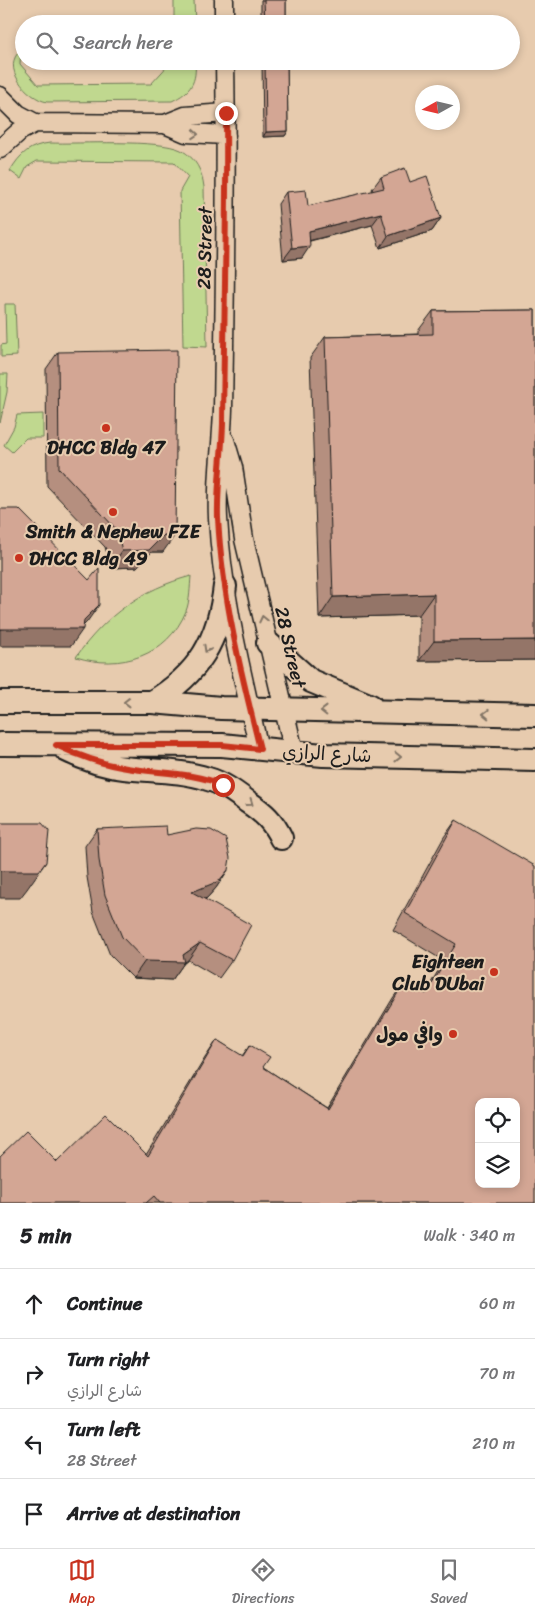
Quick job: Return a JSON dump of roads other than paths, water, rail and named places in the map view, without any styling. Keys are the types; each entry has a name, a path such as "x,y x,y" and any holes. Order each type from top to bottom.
{"street":[{"path":"224,0 224,15"},
{"name":"28 Street","path":"225,70 223,435 217,491 225,586 260,749"},
{"path":"0,96 18,114 35,123 166,124 185,116 226,113"},
{"path":"0,149 20,131 35,123"},
{"path":"166,124 186,133 226,135"},
{"name":"28 Street","path":"223,435 233,467 244,539 294,752"},
{"path":"152,702 180,683 206,652 216,631 223,609 225,586"},
{"path":"268,643 295,669 320,685 365,705 407,711"},
{"path":"0,702 152,702 250,709 535,715"},
{"name":"شارع الرازي","path":"0,744 222,745 324,755 535,760"},
{"path":"56,745 98,762 122,768 187,774 216,782 267,815 275,824 281,838"}],"place":[{"name":"DHCC Bldg 47","path":"106,428"},
{"name":"Smith & Nephew FZE","path":"113,512"},
{"name":"DHCC Bldg 49","path":"19,558"},
{"name":"Eighteen Club DUbai","path":"494,972"},
{"name":"وافي مول","path":"453,1034"}]}
